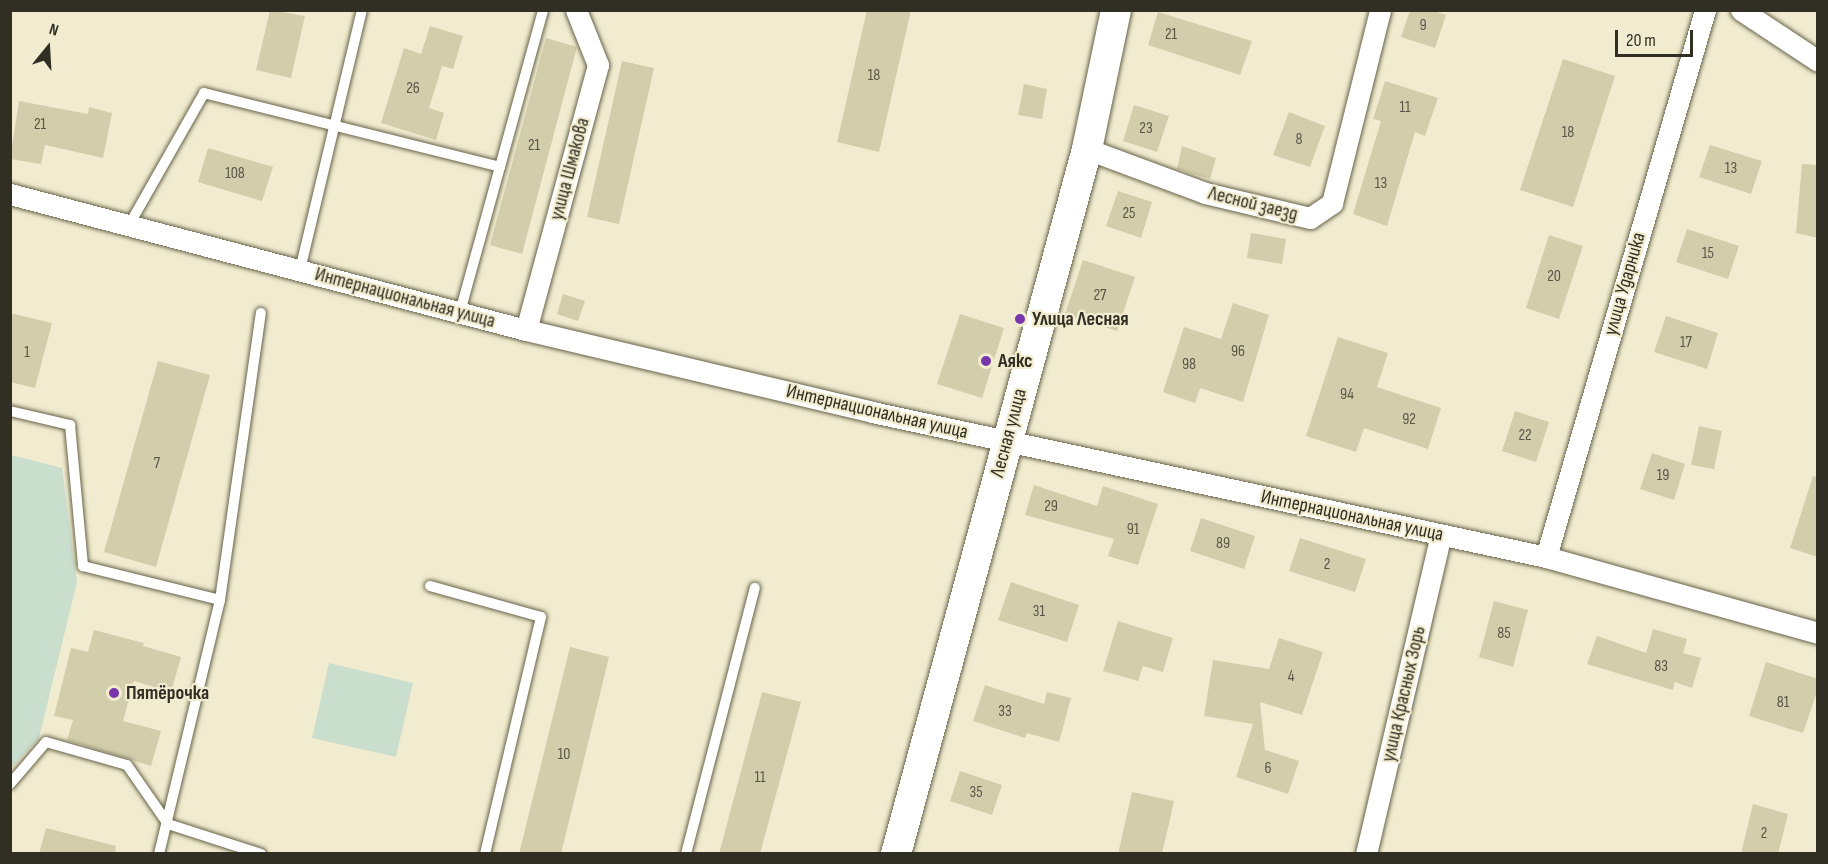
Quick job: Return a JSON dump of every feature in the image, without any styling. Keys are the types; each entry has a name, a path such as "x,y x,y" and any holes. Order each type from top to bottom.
{"street":[{"name":"улица Шмакова","path":"526,330 598,65 576,10"},
{"name":"Лесная улица","path":"897,854 1006,441 1087,149 1116,10"},
{"name":"Лесной заезд","path":"1087,149 1205,193 1310,218 1332,203 1380,10"},
{"name":"улица Ударника","path":"1545,557 1705,10"},
{"path":"1741,10 1818,61"},
{"name":"Интернациональная улица","path":"10,194 128,227 526,330 1006,441 1545,557 1818,633"},
{"name":"улица Красных Зорь","path":"1366,854 1441,535"}],"lane":[{"path":"300,270 362,10"},
{"path":"460,312 543,10"},
{"path":"128,227 204,93 500,167"},
{"path":"159,854 220,600 261,313"},
{"path":"10,411 70,425 83,566 220,600"},
{"path":"430,586 541,617 485,854"},
{"path":"686,854 755,588"},
{"path":"10,784 46,742 127,765 168,824 261,854"}],"green space":[{"path":"11,455 62,468 77,582 39,738 11,768"},
{"path":"329,663 413,683 396,757 312,738"}],"building":[{"path":"270,10 305,16 291,78 256,70"},
{"path":"867,10 911,10 879,152 837,142"},
{"path":"1410,10 1431,10 1446,15 1435,48 1401,37"},
{"path":"1158,12 1252,41 1240,75 1148,45"},
{"path":"430,26 463,36 453,69 442,66 429,108 444,113 436,140 381,123 404,48 421,54"},
{"path":"546,38 577,47 522,254 490,245"},
{"path":"1563,59 1615,76 1573,207 1520,190"},
{"path":"622,61 654,68 619,224 587,217"},
{"path":"1385,81 1438,98 1425,136 1415,132 1387,226 1353,214 1381,121 1373,119"},
{"path":"1024,84 1047,89 1042,119 1018,115"},
{"path":"19,101 88,114 89,107 112,113 103,158 45,145 41,164 10,159"},
{"path":"1134,105 1169,116 1157,152 1123,141"},
{"path":"1289,112 1325,126 1310,167 1273,155"},
{"path":"1710,145 1762,161 1751,194 1699,177"},
{"path":"1182,146 1216,158 1210,179 1177,169"},
{"path":"208,148 273,167 262,201 198,182"},
{"path":"1802,164 1818,165 1818,238 1796,233"},
{"path":"1118,191 1152,202 1141,238 1106,226"},
{"path":"1687,229 1739,246 1728,279 1676,262"},
{"path":"1251,233 1286,239 1282,264 1247,258"},
{"path":"1549,235 1583,246 1559,319 1526,308"},
{"path":"1083,260 1135,277 1117,331 1065,314"},
{"path":"563,294 585,301 578,321 557,314"},
{"path":"1233,303 1269,315 1243,402 1200,388 1195,403 1163,392 1184,327 1221,339"},
{"path":"10,313 52,323 35,388 10,382"},
{"path":"960,314 1004,328 982,398 937,384"},
{"path":"1666,316 1718,333 1707,369 1654,352"},
{"path":"1338,337 1388,353 1377,387 1441,408 1428,449 1364,428 1356,452 1306,436"},
{"path":"158,361 210,375 156,567 104,552"},
{"path":"1515,411 1549,422 1536,462 1502,451"},
{"path":"1699,426 1722,431 1714,469 1691,465"},
{"path":"1652,453 1685,464 1674,500 1640,489"},
{"path":"1813,476 1818,477 1818,557 1790,548"},
{"path":"1034,485 1097,506 1103,486 1158,504 1138,565 1108,556 1114,539 1025,515"},
{"path":"1201,518 1255,536 1244,569 1190,551"},
{"path":"1300,538 1366,559 1355,592 1289,571"},
{"path":"1011,582 1079,605 1067,642 998,620"},
{"path":"1494,601 1528,610 1513,667 1479,657"},
{"path":"1118,621 1173,638 1163,672 1143,666 1138,681 1103,671"},
{"path":"1653,629 1687,639 1683,653 1701,658 1692,688 1675,682 1673,690 1587,664 1597,636 1646,653"},
{"path":"94,630 144,643 143,646 181,657 171,692 134,681 123,721 161,731 151,766 67,740 73,720 54,716 71,648 88,652"},
{"path":"1279,638 1323,652 1302,715 1260,702 1265,750 1299,761 1288,794 1236,777 1253,724 1204,716 1213,660 1269,669"},
{"path":"570,647 609,657 561,854 519,854"},
{"path":"1766,662 1818,679 1818,689 1803,733 1749,716"},
{"path":"985,685 1044,704 1047,692 1071,698 1059,742 1027,733 1025,738 973,721"},
{"path":"762,692 801,702 760,854 719,854"},
{"path":"960,771 1002,785 992,815 950,801"},
{"path":"1132,792 1174,801 1162,854 1118,854"},
{"path":"1753,804 1788,814 1778,854 1741,854"},
{"path":"46,828 116,846 115,854 39,854"}],"place":[{"name":"Улица Лесная","path":"1020,319"},
{"name":"Аякс","path":"986,361"},
{"name":"Пятёрочка","path":"114,693"}]}
